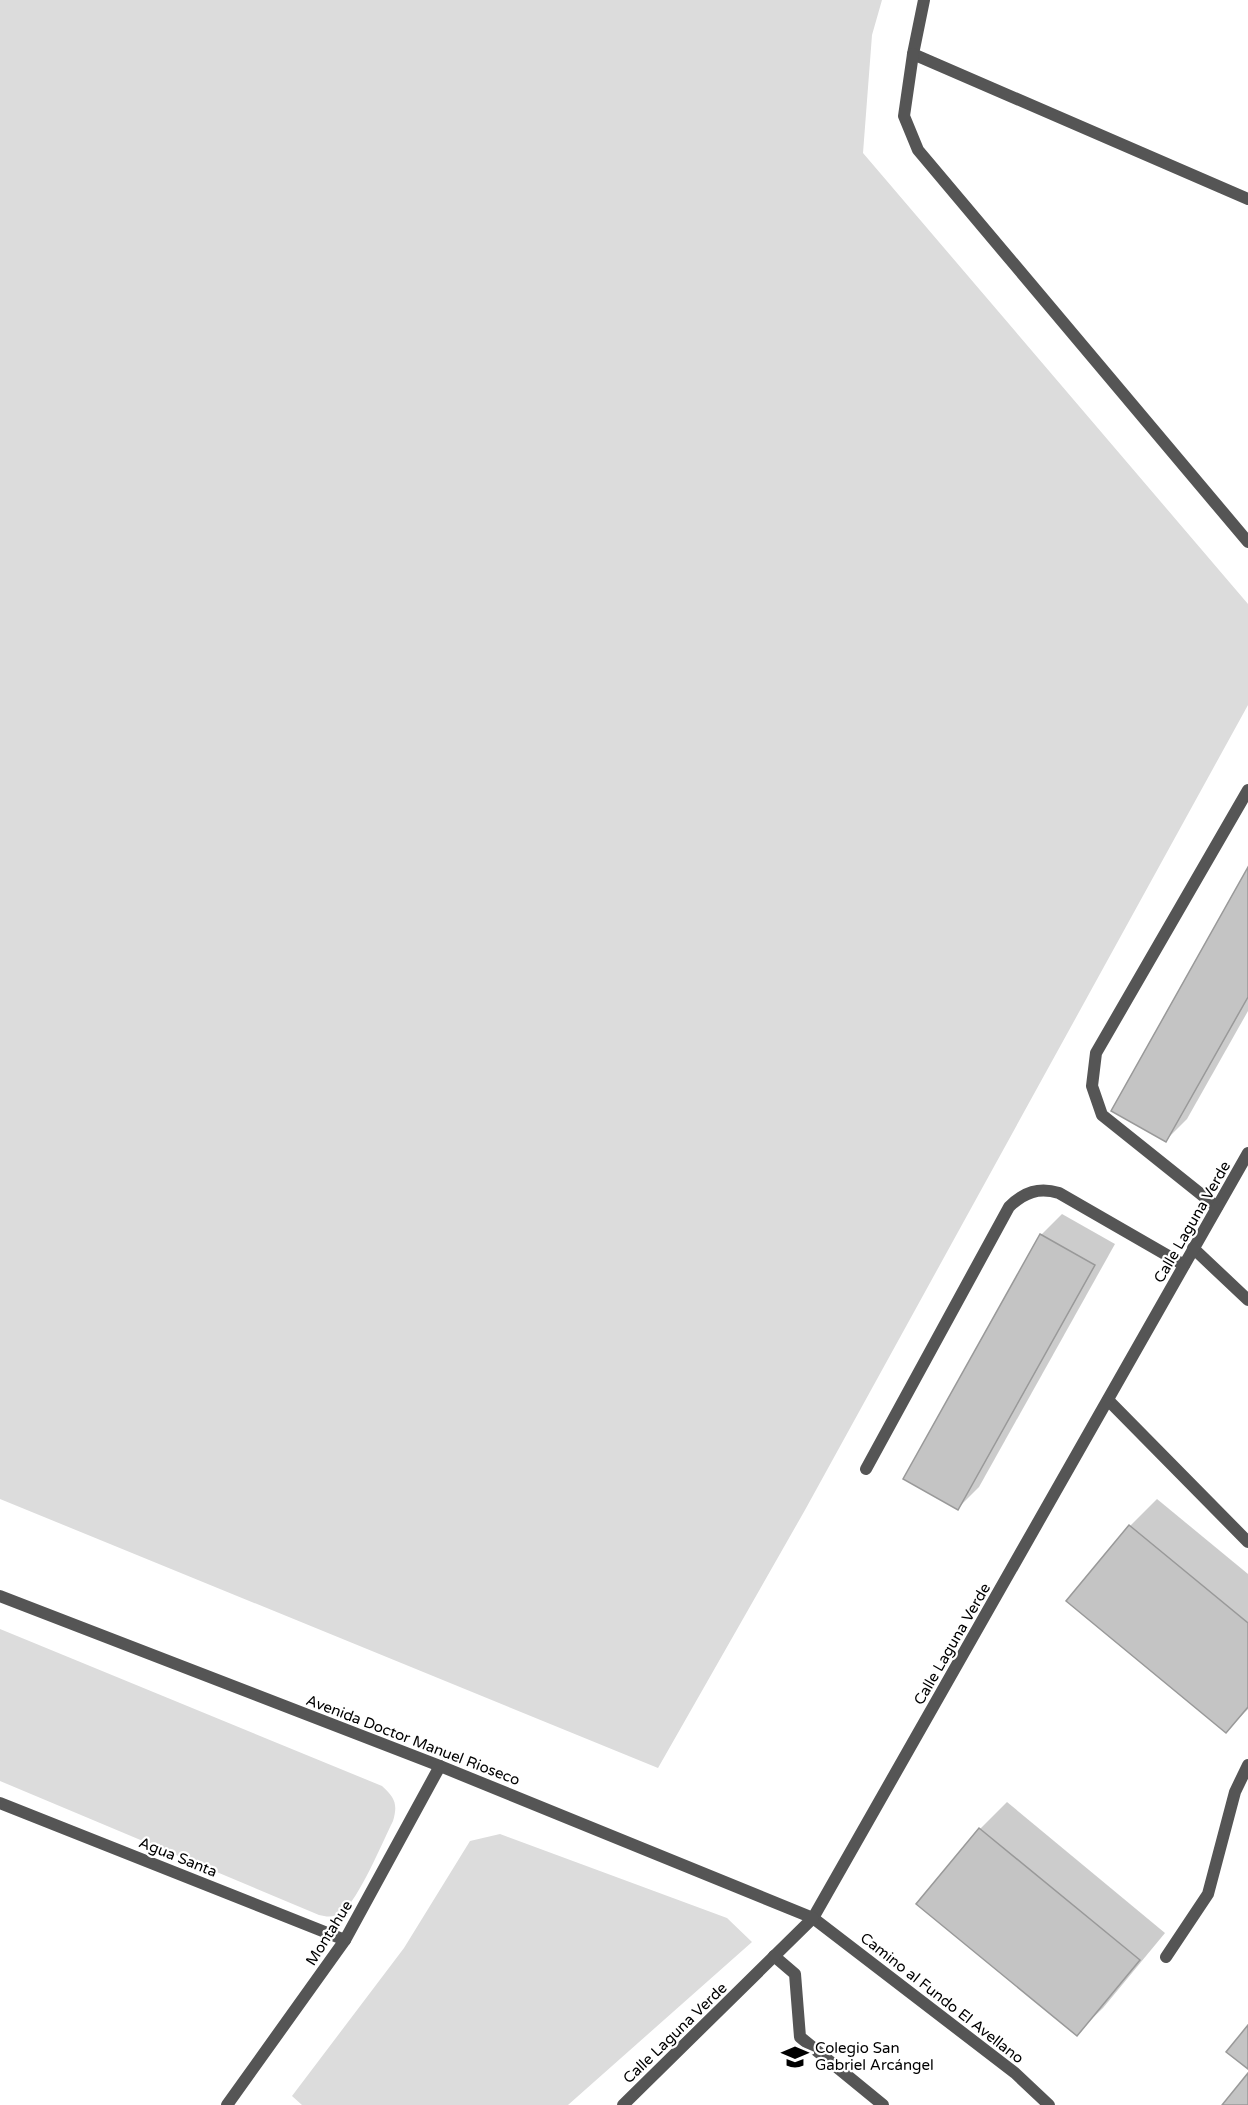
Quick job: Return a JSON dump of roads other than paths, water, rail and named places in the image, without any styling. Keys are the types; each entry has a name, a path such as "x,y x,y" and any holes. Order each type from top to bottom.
{"street":[{"path":"924,0 904,116 918,150 1248,542"},
{"path":"913,54 1248,200"},
{"path":"1217,1208 1102,1115 1092,1086 1092,1070 1096,1053 1248,790"},
{"name":"Calle Laguna Verde","path":"623,2105 813,1918 1248,1153"},
{"path":"866,1470 1009,1207 1018,1199 1038,1190 1059,1193 1184,1265"},
{"path":"1193,1248 1248,1300"},
{"path":"1108,1400 1248,1542"},
{"name":"Avenida Doctor Manuel Rioseco","path":"0,1596 440,1766 813,1918"},
{"path":"1166,1957 1208,1894 1235,1792 1248,1765"},
{"name":"Montahue","path":"227,2105 345,1940 440,1766"},
{"name":"Agua Santa","path":"0,1803 345,1940"},
{"name":"Camino al Fundo El Avellano","path":"813,1918 1015,2073 1049,2105"},
{"path":"774,1956 795,1974 800,2037 883,2105"}],"place":[{"name":"Colegio San Gabriel Arcángel","path":"795,2057"}]}
